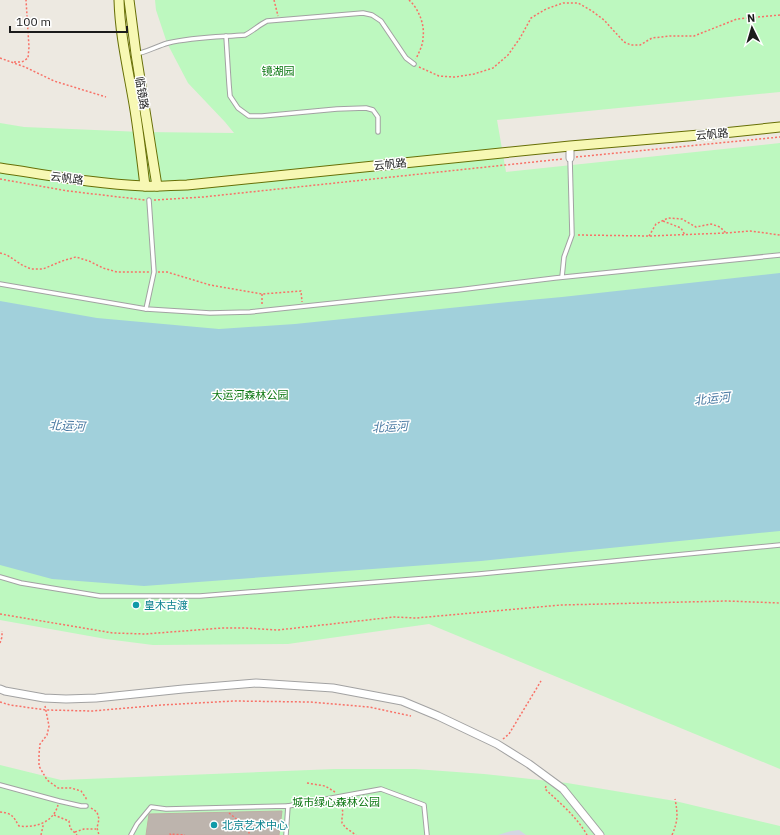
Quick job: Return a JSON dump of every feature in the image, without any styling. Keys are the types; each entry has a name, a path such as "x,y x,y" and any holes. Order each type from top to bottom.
{"street":[{"name":"临镜路","path":"119,0 119,14 135,110 145,186"},
{"name":"临镜路","path":"129,0 157,186"},
{"name":"云帆路","path":"0,168 95,182 157,186 780,127"},
{"path":"570,146 570,158"},
{"path":"0,689 44,698 66,699 96,698 256,683 333,688 402,701 498,744 529,764 563,789 600,835"}],"lane":[{"path":"136,54 167,43 245,35 253,31 258,25 267,21 363,13 372,15 380,21 406,58 414,64"},
{"path":"226,36 230,96 238,108 249,116 366,108 373,110 378,117 378,132"},
{"path":"562,277 564,257 572,236 570,158"},
{"path":"146,309 154,272 149,200"},
{"path":"0,284 146,309 210,313 250,312 562,277 780,255"},
{"path":"0,577 21,583 100,596 200,596 479,574 780,545"},
{"path":"0,786 59,801 86,806"},
{"path":"131,835 137,824 151,807 166,809 288,806 381,789 424,805 427,835"},
{"path":"286,835 288,806"}],"path":[{"path":"12,62 22,62 28,58 29,47 26,0"},
{"path":"274,0 279,19"},
{"path":"409,0 419,13 423,27 423,39 420,51 414,64 439,76 455,77 474,74 493,68 508,55 520,38 531,18 546,9 563,3 578,4 592,11 604,20 624,42 631,45 640,45 652,38 694,36 737,19 780,15"},
{"path":"0,58 54,81 106,97"},
{"path":"649,236 656,224 668,218 682,220 696,227 711,224 720,227 726,233"},
{"path":"663,221 681,228 685,234"},
{"path":"572,236 649,236 750,231 780,235"},
{"path":"262,294 263,311"},
{"path":"0,614 113,633 145,634 222,628 278,630 394,617 416,618 561,605 727,601 780,603"},
{"path":"0,642 2,631"},
{"path":"498,744 509,734 541,681"},
{"path":"44,698 49,726 47,735 40,744 39,766 48,780 58,788 71,788 81,791 86,798 86,806 92,808 96,812 99,819 97,829 99,835"},
{"path":"0,702 10,705 46,710 92,711 234,701 310,702 369,707 411,716"},
{"path":"549,778 545,790 584,828 587,835"},
{"path":"307,783 325,786 338,794 343,812 342,823 356,835"},
{"path":"672,835 677,819 675,799"},
{"path":"0,812 13,815 19,826 37,826 54,815 59,801"},
{"path":"221,807 249,829 249,835"},
{"path":"54,815 69,821 70,828 77,835"},
{"path":"42,824 42,835"},
{"path":"75,832 81,829 97,829"},
{"path":"170,835 184,835"}],"green space":[{"name":"大运河森林公园","path":"155,0 780,0 780,92 497,120 506,172 780,143 780,769 429,624 288,644 153,645 106,639 0,620 0,123 24,127 142,132 234,133 188,83 167,43 156,10"},
{"name":"城市绿心森林公园","path":"0,765 61,780 335,769 415,769 484,774 567,783 675,801 780,826 780,835 0,835"}],"shaded area":[{"path":"519,830 526,835 498,835 511,831"}],"water":[{"name":"北运河","path":"780,273 780,531 481,561 144,586 52,579 0,565 0,301 97,318 219,329 295,324"}],"building":[{"name":"北京艺术中心","path":"282,811 279,835 146,835 149,814"}],"place":[{"name":"皇木古渡","path":"136,605"},
{"name":"北京艺术中心","path":"214,825"}],"park label":[{"name":"镜湖园","path":"278,71"}]}
